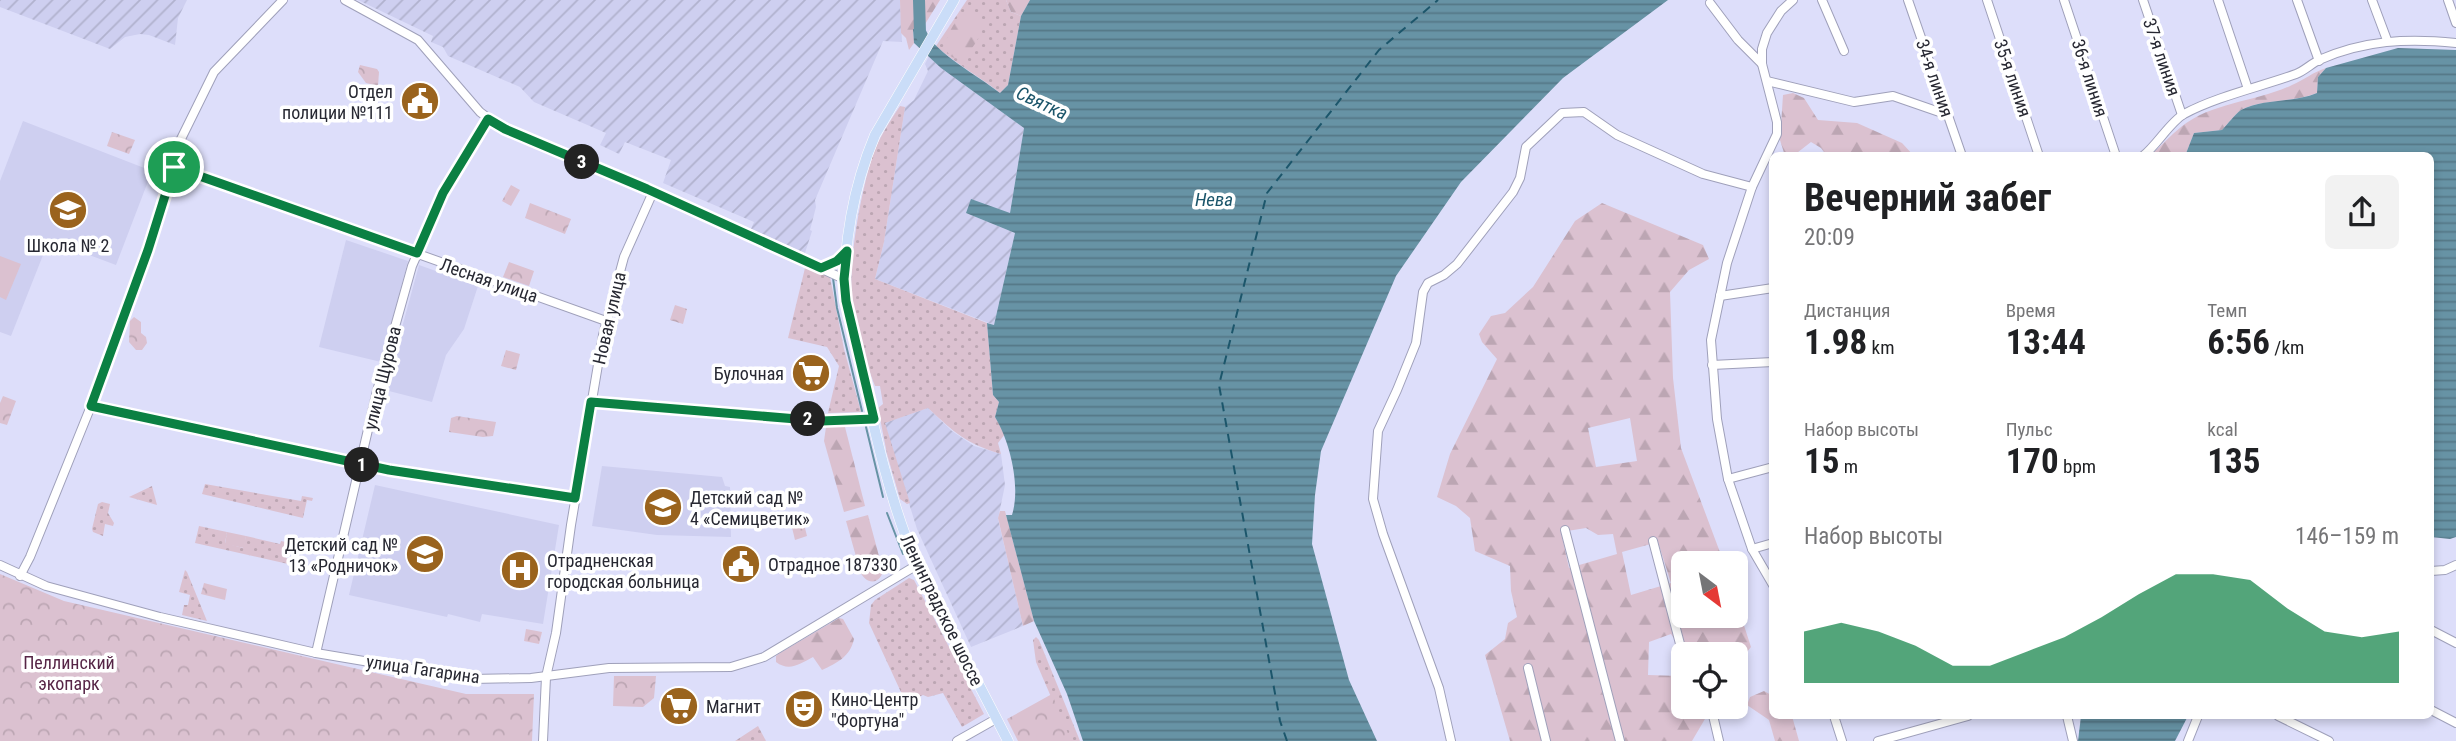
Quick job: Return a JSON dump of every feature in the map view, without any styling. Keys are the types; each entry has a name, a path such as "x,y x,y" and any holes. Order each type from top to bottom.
{"main road":[{"name":"Ленинградское шоссе","path":"954,0 875,135 867,155 849,230 844,279 846,301 898,516 917,565 1008,741"}],"street":[{"path":"20,576 91,406 148,250 180,141 214,72 283,0"},
{"path":"345,0 418,40 488,119 844,279"},
{"path":"1769,578 1752,549 1728,479 1717,419 1711,340 1727,263 1752,187 1777,134 1777,122 1762,64 1762,49 1781,11 1793,0"},
{"path":"1822,0 1844,51"},
{"name":"34-я линия","path":"1908,0 1961,152"},
{"name":"35-я линия","path":"1987,0 2038,152"},
{"name":"36-я линия","path":"2064,0 2115,152"},
{"name":"37-я линия","path":"2143,0 2182,115"},
{"path":"2218,0 2248,89"},
{"path":"2297,0 2319,61"},
{"path":"2372,0 2387,40"},
{"path":"2448,0 2456,23"},
{"path":"1710,3 1738,40 1762,64"},
{"path":"2147,152 2182,115 2248,89 2299,73 2319,61 2387,40 2456,43"},
{"path":"1767,81 1854,102 1872,97 1893,96 1948,115"},
{"path":"1451,741 1439,688 1373,499 1377,431 1398,390 1416,344 1423,292 1428,283 1457,264 1513,192 1520,178 1526,147 1562,113 1584,111 1617,135 1703,174 1752,187"},
{"name":"улица Щурова","path":"316,653 377,391 417,253 443,193 488,119"},
{"name":"Лесная улица","path":"174,167 606,321"},
{"name":"Новая улица","path":"543,741 546,677 556,633 575,498 606,321 624,257 653,192"},
{"path":"821,268 837,261 847,251"},
{"path":"1720,296 1769,289"},
{"path":"1712,365 1769,362"},
{"path":"591,402 821,421 874,419"},
{"path":"91,406 361,464 575,498"},
{"path":"1728,479 1769,468"},
{"path":"1565,530 1620,741"},
{"path":"1653,541 1680,642"},
{"path":"1752,549 1769,544"},
{"name":"улица Гагарина","path":"0,565 46,586 105,603 316,653 471,679 546,677 609,668 731,667 755,661 917,565"},
{"path":"2434,571 2456,565"},
{"path":"2434,632 2456,643"},
{"path":"1528,668 1546,741"},
{"path":"2434,712 2456,723"},
{"path":"957,741 996,719"},
{"path":"1714,719 1719,741"},
{"path":"1835,719 1842,741"},
{"path":"1878,741 1957,719"},
{"path":"2068,719 2073,741"},
{"path":"2188,741 2197,719"},
{"path":"2284,719 2329,741"}],"shaded area":[{"path":"0,0 187,0 178,18 175,45 140,34 125,37 110,49 0,7"},
{"path":"358,0 900,0 902,42 883,41 815,200 812,231 805,253 751,229 754,222 663,183 671,160 625,142 619,154 600,145 606,133 534,102 520,87 448,56 443,47 431,42 433,36"},
{"path":"929,56 941,68 1024,128 1010,213 966,213 1015,233 994,325 875,279 884,242 905,107 914,100 928,71 925,64"},
{"name":"Школа № 2","path":"23,121 152,171 116,265 49,240 11,336 0,332 0,181"},
{"path":"346,240 408,261 381,362 319,347"},
{"path":"419,265 478,286 464,329 446,355 432,402 385,390"},
{"path":"928,408 952,431 974,446 1001,454 1005,485 998,519 1023,626 971,647 917,529 884,423"},
{"name":"Детский сад № 4 «Семицветик»","path":"602,466 722,477 725,486 730,487 731,537 657,535 592,526"},
{"name":"Детский сад № 13 «Родничок»","path":"375,485 559,525 543,624 482,614 480,622 349,595"}],"green space":[{"path":"900,0 940,0 922,29 913,30 914,43 909,50 906,38 901,33"},
{"path":"967,0 1006,0 1011,12 1021,16 1008,85 1000,93 936,46"},
{"path":"1006,0 1030,0 1021,16 1011,12"},
{"path":"967,14 976,17 981,32 967,53 962,57 952,57 944,48 947,38 955,23"},
{"path":"360,65 377,69 378,86 366,83 358,72"},
{"path":"2326,68 2318,77 2317,93 2241,110 2222,130 2194,133 2187,152 2154,152 2181,127 2207,112 2278,91"},
{"path":"1793,93 1804,98 1818,120 1857,123 1902,143 1910,152 1824,152 1811,142 1798,152 1784,152 1780,140 1783,95"},
{"path":"900,106 905,107 884,242 875,279 987,323 993,395 999,402 995,417 1005,434 998,443 1001,454 978,446 961,436 928,408 885,423 910,503 907,504 900,499 887,454 878,408 883,404 880,386 875,386 861,345 853,314 851,287 859,210 872,158"},
{"path":"112,132 135,140 129,154 107,146"},
{"path":"511,185 520,190 511,206 502,201"},
{"path":"530,203 571,219 565,234 525,218"},
{"path":"1602,203 1703,245 1709,259 1689,270 1670,292 1673,378 1681,448 1720,551 1671,551 1671,583 1671,628 1745,628 1751,647 1748,651 1748,642 1676,642 1671,634 1649,642 1648,675 1671,676 1671,719 1705,719 1692,741 1510,741 1485,655 1505,639 1508,623 1517,617 1511,591 1510,566 1475,551 1470,518 1456,506 1437,497 1450,454 1497,359 1482,342 1479,334 1491,316 1505,313 1533,287 1575,221","holes":["1630,418 1637,461 1596,467 1588,428","1586,528 1598,535 1613,534 1617,554 1569,568 1561,532","1658,542 1671,583 1631,595 1622,552"]},
{"path":"0,256 21,264 6,300 0,297"},
{"path":"509,262 534,271 529,286 503,277"},
{"path":"805,268 830,277 844,349 861,412 828,413 839,366 827,347 788,338"},
{"path":"675,305 687,309 683,324 670,320"},
{"path":"134,317 141,322 141,333 146,337 147,343 142,350 136,350 129,342 130,321"},
{"path":"506,350 520,354 516,370 501,366"},
{"path":"3,396 16,401 7,425 0,423 0,403"},
{"path":"457,416 496,422 493,436 449,432 451,418"},
{"path":"826,427 845,427 865,506 844,512 824,441"},
{"path":"205,484 301,501 302,496 313,498 312,501 307,500 303,518 202,494"},
{"path":"152,486 157,505 129,497"},
{"path":"98,504 110,504 108,513 114,523 113,526 105,524 103,536 92,529"},
{"path":"1000,511 1005,511 1034,621 1023,626 998,518"},
{"path":"801,512 807,536 795,540 789,515"},
{"path":"868,515 883,571 878,579 872,582 865,579 860,571 863,566 857,560 846,521"},
{"path":"199,526 227,532 225,543 243,548 246,536 280,544 281,541 301,545 289,545 286,558 298,561 297,566 195,543"},
{"path":"227,532 246,536 244,548 225,544"},
{"path":"185,570 207,621 182,615 190,595 179,592"},
{"name":"Пеллинский экопарк","path":"0,574 64,601 466,694 534,694 532,741 0,741"},
{"path":"909,578 914,580 984,714 962,727 943,693 928,697 923,695 906,703 869,623 871,605 875,600"},
{"path":"204,583 227,589 225,600 201,594"},
{"path":"839,618 843,619 854,639 846,655 838,662 822,670 813,657 790,667 776,662 776,656 780,653"},
{"path":"526,629 542,632 539,644 524,641"},
{"path":"1036,637 1080,741 1070,741 1036,662 1033,640"},
{"path":"614,676 656,676 654,698 643,707 613,706"},
{"path":"1764,691 1769,694 1769,719 1793,719 1799,741 1775,741 1769,720 1748,706 1750,697"},
{"path":"1052,694 1071,741 1018,741 1007,719"},
{"path":"758,726 766,741 735,741"}],"water":[{"name":"Нева","path":"1030,0 1668,0 1563,78 1461,182 1396,276 1321,451 1312,544 1349,680 1377,741 1083,741 1067,694 1034,621 1006,515 1012,515 1015,478 1009,451 995,417 999,402 993,395 987,323 994,325 1015,233 966,213 971,199 1010,213 1024,128 941,68 914,43 913,29 922,29 948,56 1000,93 1008,85 1021,16"},
{"path":"2398,48 2456,50 2456,537 2450,539 2434,537 2434,152 2187,152 2194,133 2222,130 2241,110 2317,93 2318,77 2326,68"},
{"path":"2081,719 2186,719 2175,741 2078,741"}],"waterway":[{"name":"Святка","path":"919,0 920,32 926,44"},
{"path":"833,278 837,308 862,411"},
{"path":"866,427 883,497"},
{"path":"887,513 903,554"}],"ferry route":[{"path":"1287,741 1280,721 1219,385 1267,193 1379,50 1438,0"}],"place":[{"name":"Отдел полиции №111","path":"420,101"},
{"name":"Школа № 2","path":"68,210"},
{"name":"Булочная","path":"811,373"},
{"name":"Детский сад № 4 «Семицветик»","path":"663,507"},
{"name":"Детский сад № 13 «Родничок»","path":"425,554"},
{"name":"Отрадное 187330","path":"741,564"},
{"name":"Отрадненская городская больница","path":"520,570"},
{"name":"Магнит","path":"679,706"},
{"name":"Кино-Центр \"Фортуна\"","path":"804,709"}],"route":[{"path":"488,119 505,129 647,189 821,268 833,264 847,251 844,279 846,301 874,419 821,421 591,402 575,498 389,470 91,406 148,250 174,167 417,253 443,193 488,119"}]}
